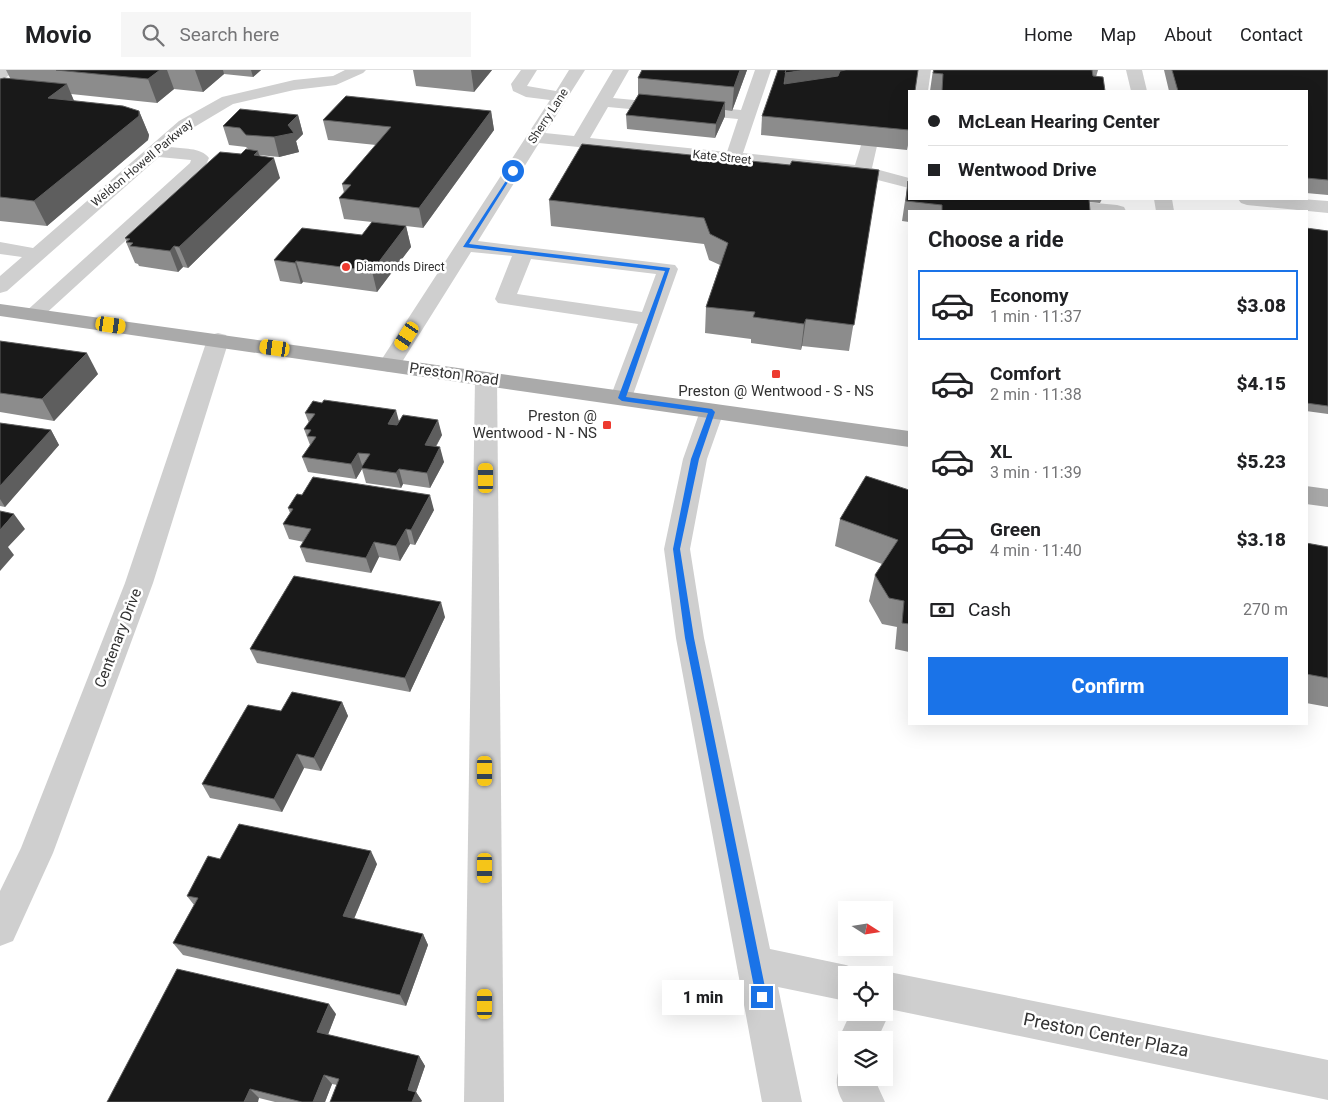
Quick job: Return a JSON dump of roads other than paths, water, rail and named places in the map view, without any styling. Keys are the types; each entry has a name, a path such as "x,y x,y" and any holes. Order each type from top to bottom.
{"main road":[{"name":"Preston Road","path":"0,310 908,439"},
{"path":"1308,495 1328,498"}],"street":[{"path":"0,75 8,70"},
{"name":"Weldon Howell Parkway","path":"0,286 185,125 228,100 296,79 334,70"},
{"name":"Weldon Howell Parkway","path":"296,79 336,80 358,70"},
{"path":"529,70 519,84 519,88 526,92 561,96"},
{"name":"Sherry Lane","path":"389,364 577,70"},
{"path":"579,142 620,70"},
{"path":"733,158 763,70"},
{"path":"920,90 923,70"},
{"path":"1134,70 1139,90"},
{"path":"602,102 630,103 747,115"},
{"name":"Kate Street","path":"534,137 862,171 908,181"},
{"path":"796,164 800,146"},
{"path":"847,151 867,150 862,171"},
{"path":"34,314 198,164 200,158 195,155 154,151"},
{"path":"1012,200 1107,210"},
{"path":"1267,200 1326,203"},
{"path":"465,245 668,270 622,398"},
{"path":"0,248 37,254"},
{"path":"524,252 504,299 650,319"},
{"name":"Centenary Drive","path":"0,930 36,853 139,584 218,340"},
{"path":"484,1102 486,379"},
{"path":"712,412 695,459 676,549 690,638 782,1102"},
{"path":"755,964 838,980"},
{"name":"Preston Center Plaza","path":"893,998 1328,1080"},
{"path":"856,1086 865,1102"}],"place":[{"name":"Diamonds Direct","path":"346,267"},
{"name":"Preston @ Wentwood - S - NS","path":"776,374"},
{"name":"Preston @ Wentwood - N - NS","path":"607,425"}]}
